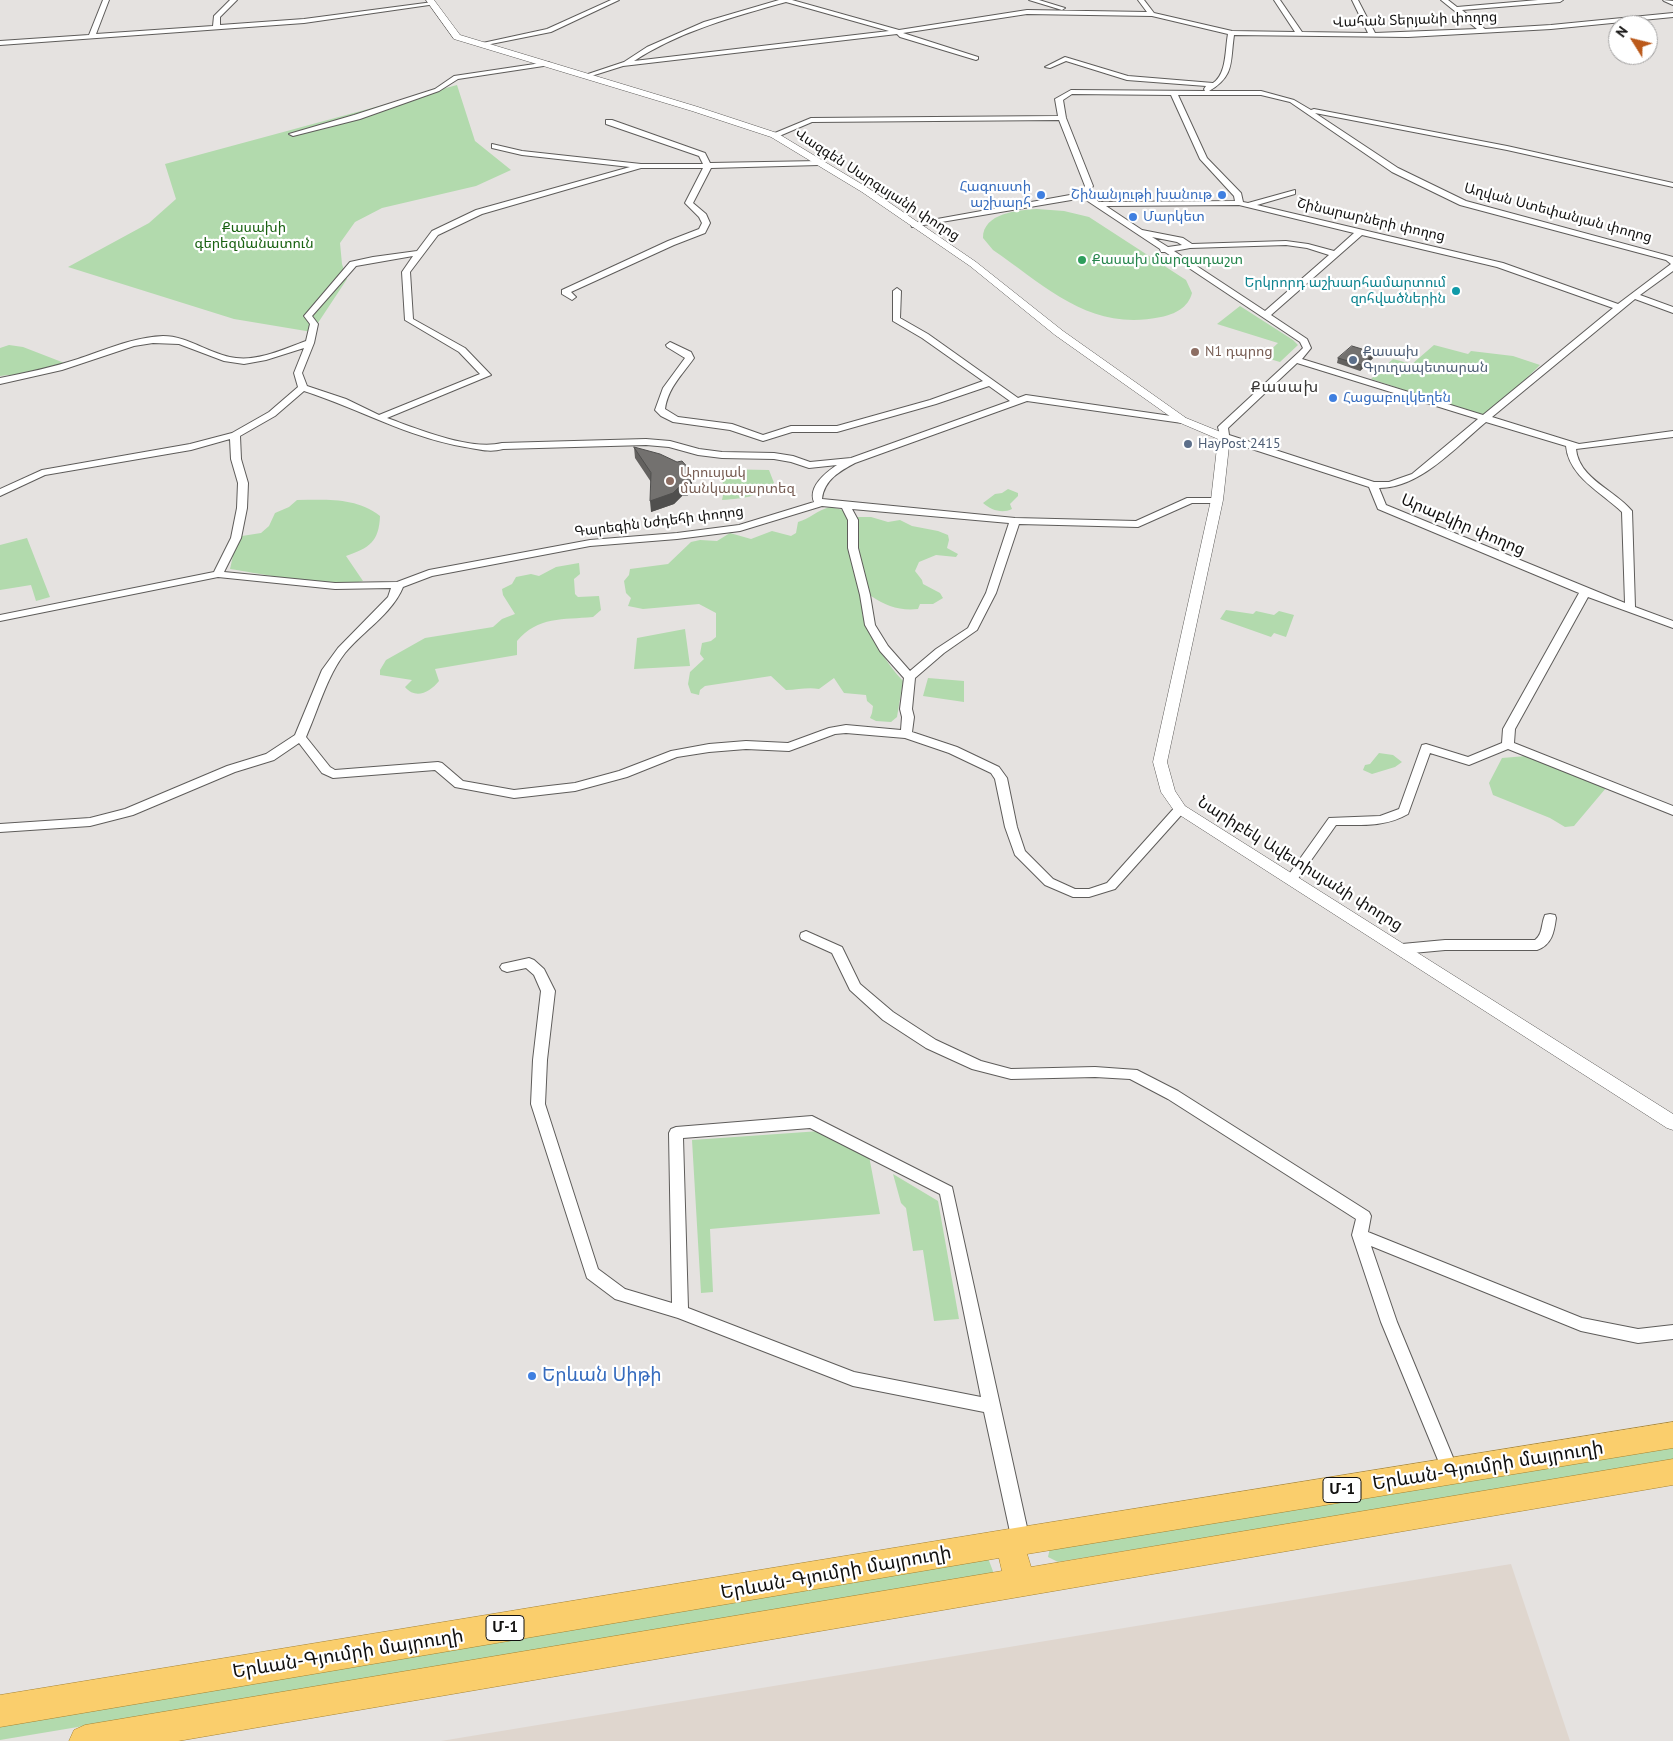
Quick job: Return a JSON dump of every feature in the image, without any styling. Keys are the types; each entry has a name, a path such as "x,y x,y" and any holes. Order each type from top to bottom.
{"highway":[{"name":"Երևան-Գյումրի մայրուղի","path":"0,1712 1015,1542 1673,1435"},
{"name":"Մ-1","path":"85,1741 1673,1472"},
{"path":"1015,1542 1020,1584"}],"street":[{"path":"92,36 106,0"},
{"path":"216,28 217,16 234,0"},
{"path":"481,44 549,31 616,0"},
{"path":"622,64 649,48 706,23 786,0 899,32 902,36 976,58"},
{"path":"1032,0 1074,13"},
{"path":"1141,0 1152,14"},
{"path":"1277,0 1301,35"},
{"path":"1355,0 1373,35"},
{"path":"1444,0 1484,31"},
{"path":"1456,9 1560,0"},
{"path":"1666,0 1673,3"},
{"path":"0,43 304,21 431,2"},
{"name":"Վազգեն Սարգսյանի փողոց","path":"431,2 457,37 774,135 805,152 974,264 1059,333 1182,420 1224,438"},
{"path":"585,76 622,64 899,32 1009,14 1074,13"},
{"name":"Վահան Տերյանի փողոց","path":"1074,13 1152,14 1225,30 1231,33 1301,35 1373,35 1484,31 1673,15"},
{"path":"1200,94 1222,80 1226,70 1227,50 1231,33"},
{"path":"1048,67 1065,59 1127,78 1214,85"},
{"path":"293,134 357,117 437,90 456,77 548,64"},
{"name":"Աղվան Ստեփանյան փողոց","path":"1062,118 1059,99 1071,92 1261,93 1292,101 1395,170 1463,203 1669,258 1673,264 1671,269 1619,307 1415,476 1390,486 1372,485"},
{"path":"1174,94 1204,159 1238,195 1239,203"},
{"name":"Աղվան Ստեփանյան փողոց","path":"1309,111 1507,148 1673,185"},
{"path":"774,135 811,120 1062,118 1089,186 1084,195"},
{"path":"608,122 702,155 708,166"},
{"path":"495,146 522,153 641,166 819,163"},
{"path":"379,418 486,375 462,350 409,320 406,272 435,233 479,212 641,166"},
{"path":"572,297 565,292 671,243 702,231 706,223 703,216 689,203 708,166"},
{"path":"1249,205 1292,192"},
{"path":"915,225 1084,195 1164,250 1304,341 1307,348 1296,360 1224,427 1224,438 1372,485"},
{"name":"Շինարարների փողոց","path":"1095,204 1239,203 1500,265 1619,307"},
{"path":"1136,231 1180,240 1190,246"},
{"path":"1265,316 1360,232"},
{"path":"1164,250 1190,246 1286,243 1308,246 1335,254"},
{"path":"303,388 298,373 310,343 314,324 308,316 353,264 373,258 421,253"},
{"path":"897,291 896,319 925,336 1016,401"},
{"path":"1634,296 1673,310"},
{"path":"0,382 78,362 118,348 162,339 176,340 214,356 237,362 259,358 310,343"},
{"path":"670,345 688,354 690,358 675,375 661,401 660,410 664,414 676,420 732,427 763,438 791,429 837,429 933,402 990,382"},
{"path":"1296,360 1579,447 1673,434"},
{"path":"303,388 343,401 379,418 436,439 492,449 502,446 646,442 670,444 698,452 722,455 774,456 809,464 852,461"},
{"path":"0,493 42,473 191,447 235,435 272,414 303,388"},
{"path":"1182,420 1026,398 852,461 840,467 827,478 817,494 817,500 821,503 1015,520 1138,524 1190,500 1217,500"},
{"path":"218,574 236,538 242,508 243,483 236,459 235,435"},
{"name":"Նարիբեկ Ավետիսյանի փողոց","path":"1224,438 1217,500 1160,762 1168,792 1180,809 1673,1122"},
{"path":"1571,444 1572,454 1580,472 1613,498 1626,511 1630,609"},
{"name":"Արաբկիր փողոց","path":"1372,485 1382,507 1585,592 1673,624"},
{"name":"Գարեգին Նժդեհի փողոց","path":"398,585 429,573 590,543 677,536 740,528 821,503"},
{"path":"845,505 853,520 851,528 853,546 866,598 869,623 884,648 910,677"},
{"path":"906,734 908,717 906,709 910,677 940,651 972,630 991,593 1015,520"},
{"path":"0,618 109,597 127,590 218,574 335,586 398,585 393,598 342,650 328,670 300,737 270,757 231,769 129,812 90,822 0,828"},
{"path":"1508,745 1509,729 1585,592"},
{"path":"300,737 326,770 333,774 438,766 460,784 514,794 575,787 623,774 675,754 709,748 746,745 789,747 833,731 846,729 906,734 953,750 995,770 1001,778 1011,827 1020,852 1034,869 1050,882 1073,892 1089,893 1111,886 1180,809"},
{"path":"1291,880 1333,822 1384,820 1397,816 1404,811 1426,748 1469,761 1508,745 1673,811"},
{"path":"1402,949 1445,945 1537,945 1543,943 1546,938 1550,918"},
{"path":"806,936 837,950 855,987 888,1016 931,1044 977,1065 1011,1074 1095,1072 1132,1074 1149,1082 1364,1216 1360,1235 1389,1322 1452,1472"},
{"path":"507,967 529,963 539,972 548,991 540,1060 538,1104 592,1273 620,1294 680,1312 853,1379 991,1406"},
{"path":"680,1312 676,1133 812,1122 947,1191 991,1406 1015,1542"},
{"path":"1360,1235 1581,1324 1638,1336 1673,1332"}],"shaded area":[{"path":"1511,1564 1570,1741 441,1741"}],"green space":[{"name":"Քասախի գերեզմանատուն","path":"457,85 475,141 511,170 476,186 382,208 355,222 340,243 342,264 347,279 312,332 234,319 68,267 149,223 176,199 165,164"},
{"name":"Քասախ մարզադաշտ","path":"1021,210 1064,211 1089,217 1186,280 1192,293 1187,303 1176,312 1161,317 1136,320 1112,318 1091,312 1051,291 993,250 983,238 989,223 995,218"},
{"path":"1240,306 1298,345 1280,362 1263,357 1278,343 1217,324"},
{"path":"9,345 23,347 67,364 12,377 8,375 0,376 0,348"},
{"path":"1434,345 1468,354 1471,351 1513,356 1540,365 1487,417 1371,379 1393,359 1412,364"},
{"path":"715,469 769,470 774,483 761,492 750,496 722,500 723,483"},
{"path":"1008,489 1018,493 1018,496 1010,504 1012,509 997,511 983,503 995,494 1002,493"},
{"path":"297,500 330,500 351,503 361,505 380,516 378,532 371,543 367,547 346,556 363,581 350,583 317,582 230,569 234,551 242,536 261,533 269,526 275,513 289,507"},
{"path":"830,507 843,510 857,517 871,517 888,522 900,520 912,526 938,531 948,535 947,548 958,554 956,557 936,555 919,562 915,571 923,584 940,593 943,598 933,604 920,604 918,609 905,609 882,603 871,596 862,614 879,649 903,681 897,717 891,722 876,721 870,718 873,706 867,701 866,695 844,693 834,678 819,689 786,690 771,676 705,686 700,690 699,695 691,693 688,684 690,672 704,659 700,654 702,643 711,641 716,637 716,613 699,604 643,609 628,606 631,598 626,593 624,581 629,575 630,569 668,564 691,542 700,540 717,541 730,533 751,539 772,531 791,536 796,533 798,522"},
{"path":"27,538 50,597 36,601 31,585 0,590 0,545"},
{"path":"579,563 580,574 574,579 575,594 578,597 599,596 601,610 593,617 561,619 542,623 534,627 517,641 517,655 435,669 439,681 423,693 414,693 405,687 412,680 380,675 380,670 386,660 425,638 493,627 502,619 515,614 503,595 502,589 512,584 516,577 531,574 539,576 556,567"},
{"path":"1226,610 1253,614 1256,611 1274,615 1279,611 1294,615 1286,637 1274,633 1271,637 1220,619"},
{"path":"685,629 690,666 634,669 637,638"},
{"path":"928,678 964,681 964,702 923,696"},
{"path":"1379,753 1393,755 1402,762 1395,767 1372,774 1363,770 1365,765 1370,764"},
{"path":"1526,756 1606,788 1574,826 1565,827 1550,818 1493,795 1489,783 1502,758"},
{"path":"820,1131 869,1156 880,1214 710,1229 713,1292 701,1293 692,1140"},
{"path":"893,1174 938,1201 959,1319 934,1321 923,1250 913,1251 906,1208 901,1203"},
{"path":"1673,1445 1673,1461 1058,1562 1048,1557 1050,1548"},
{"path":"988,1558 994,1574 0,1740 0,1724"}],"building":[{"path":"1352,346 1375,353 1361,365 1338,358"},
{"path":"634,447 660,454 677,462 682,461 692,472 692,479 687,485 681,485 673,493 650,501 651,473"}],"place":[{"name":"Հագուստի աշխարհ","path":"1041,195"},
{"name":"Շինանյութի խանութ","path":"1222,195"},
{"name":"Մարկետ","path":"1133,217"},
{"name":"Քասախ մարզադաշտ","path":"1082,260"},
{"name":"Երկրորդ աշխարհամարտում զոհվածներին","path":"1456,291"},
{"name":"N1 դպրոց","path":"1195,352"},
{"name":"Քասախ Գյուղապետարան","path":"1353,360"},
{"name":"Հացաբուլկեղեն","path":"1333,398"},
{"name":"HayPost 2415","path":"1188,444"},
{"name":"Արուսյակ մանկապարտեզ","path":"670,481"},
{"name":"Երևան Սիթի","path":"532,1376"}],"district":[{"name":"Քասախ","path":"1285,387"}]}
